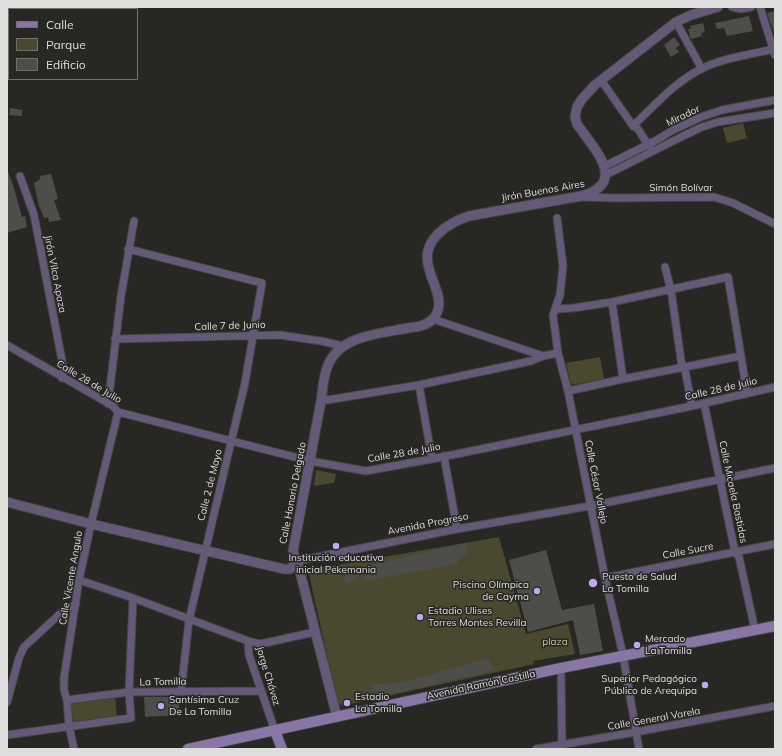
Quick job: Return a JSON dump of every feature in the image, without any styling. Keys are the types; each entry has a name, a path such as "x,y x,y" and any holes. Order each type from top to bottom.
{"main road":[{"name":"Avenida Ramón Castilla","path":"188,749 623,655 775,626"},
{"path":"275,731 282,749"}],"street":[{"path":"605,170 577,124 575,117 577,107 582,99 601,80 676,22 691,15 718,7"},
{"path":"732,7 742,9 751,7"},
{"path":"633,126 687,77 702,69 723,62 774,51 760,7"},
{"path":"676,22 702,69"},
{"path":"601,80 633,126 638,129 652,151"},
{"name":"Mirador","path":"605,170 648,144 701,117 722,110 775,100"},
{"name":"Mirador","path":"605,170 652,151 710,124 775,113"},
{"name":"Jirón Buenos Aires","path":"433,319 438,309 438,300 426,255 430,242 444,228 459,219 469,216 580,196 597,190 602,185 605,170"},
{"name":"Jirón Vilca Apaza","path":"20,176 34,214 64,371 62,378"},
{"name":"Simón Bolívar","path":"580,196 616,198 714,197 733,203 775,224"},
{"name":"Calle César Vallejo","path":"557,218 563,266 560,295 553,316 558,353 568,391 590,506 623,655 639,749"},
{"path":"108,404 115,339 128,249 134,221"},
{"name":"Calle 2 de Mayo","path":"128,249 262,283 244,383 204,550 189,620 181,692"},
{"path":"665,266 682,367 685,370 692,406"},
{"path":"556,309 612,302 728,278 747,393"},
{"path":"612,302 623,378"},
{"path":"343,346 369,335 425,325 433,319 470,330 543,356"},
{"name":"Calle 7 de Junio","path":"115,339 280,335 321,340 343,346"},
{"name":"Calle 28 de Julio","path":"7,345 113,406 118,412 310,461 366,471 692,406 775,387"},
{"name":"Calle Honorio Delgado","path":"336,717 297,561 293,551 326,368 333,356 343,346"},
{"path":"321,401 419,385 532,362 543,356 558,353"},
{"path":"568,391 623,378 741,356"},
{"path":"419,385 432,459"},
{"name":"Calle Micaela Bastidas","path":"704,403 735,552 739,557 755,630"},
{"name":"Calle Vicente Angulo","path":"74,749 68,726 64,678 79,580 118,412"},
{"path":"444,456 457,529"},
{"name":"Avenida Progreso","path":"7,502 91,524 287,570 290,569 297,561 457,529 590,506 775,468"},
{"name":"Calle Sucre","path":"605,578 775,544"},
{"name":"Jorge Chávez","path":"79,580 133,598 248,641 249,655 275,731"},
{"path":"7,735 131,718 129,692 133,598"},
{"path":"7,702 19,658 24,647 63,611 76,604"},
{"path":"248,641 260,644 315,632"},
{"path":"561,668 561,747"},
{"name":"La Tomilla","path":"67,700 129,692 261,691"},
{"name":"Calle General Varela","path":"536,749 561,747 775,706"}],"green space":[{"path":"743,123 747,138 727,143 723,128"},
{"path":"600,357 604,379 571,385 566,363"},
{"path":"316,470 336,474 334,483 314,486"},
{"name":"Estadio Ulises Torres Montes Revilla","path":"499,537 526,634 568,624 575,654 533,661 534,664 342,706 337,701 308,570"},
{"path":"115,696 117,717 73,723 71,702"}],"building":[{"path":"775,11 775,33 774,33 767,13"},
{"path":"749,16 753,31 727,36 724,28 717,29 715,23"},
{"path":"703,23 705,32 701,33 702,36 691,39 688,29 691,29 690,26"},
{"path":"674,37 680,45 676,48 679,52 671,57 664,45"},
{"path":"10,108 22,110 22,116 9,115"},
{"path":"7,172 14,188 22,217 25,216 27,227 7,233"},
{"path":"51,174 58,199 54,200 61,220 49,222 48,217 44,218 39,206 34,183 40,179 40,176"},
{"path":"465,543 468,553 460,556 457,564 366,581 361,575 347,585 342,579 352,569"},
{"name":"Piscina Olímpica de Cayma","path":"546,550 562,610 594,604 603,651 580,655 573,620 528,632 509,560"},
{"path":"488,658 495,670 393,694 372,691 373,683 383,684 408,681"},
{"name":"Santísima Cruz De La Tomilla","path":"144,697 179,697 179,715 145,717"}],"place":[{"name":"Institución educativa inicial Pekemania","path":"336,546"},
{"name":"Puesto de Salud La Tomilla","path":"593,583"},
{"name":"Piscina Olímpica de Cayma","path":"537,591"},
{"name":"Estadio Ulises Torres Montes Revilla","path":"420,617"},
{"name":"Mercado La Tomilla","path":"637,645"},
{"name":"Superior Pedagógico Público de Arequipa","path":"705,685"},
{"name":"Estadio La Tomilla","path":"347,703"},
{"name":"Santísima Cruz De La Tomilla","path":"161,706"}],"park label":[{"name":"plaza","path":"555,642"}]}
